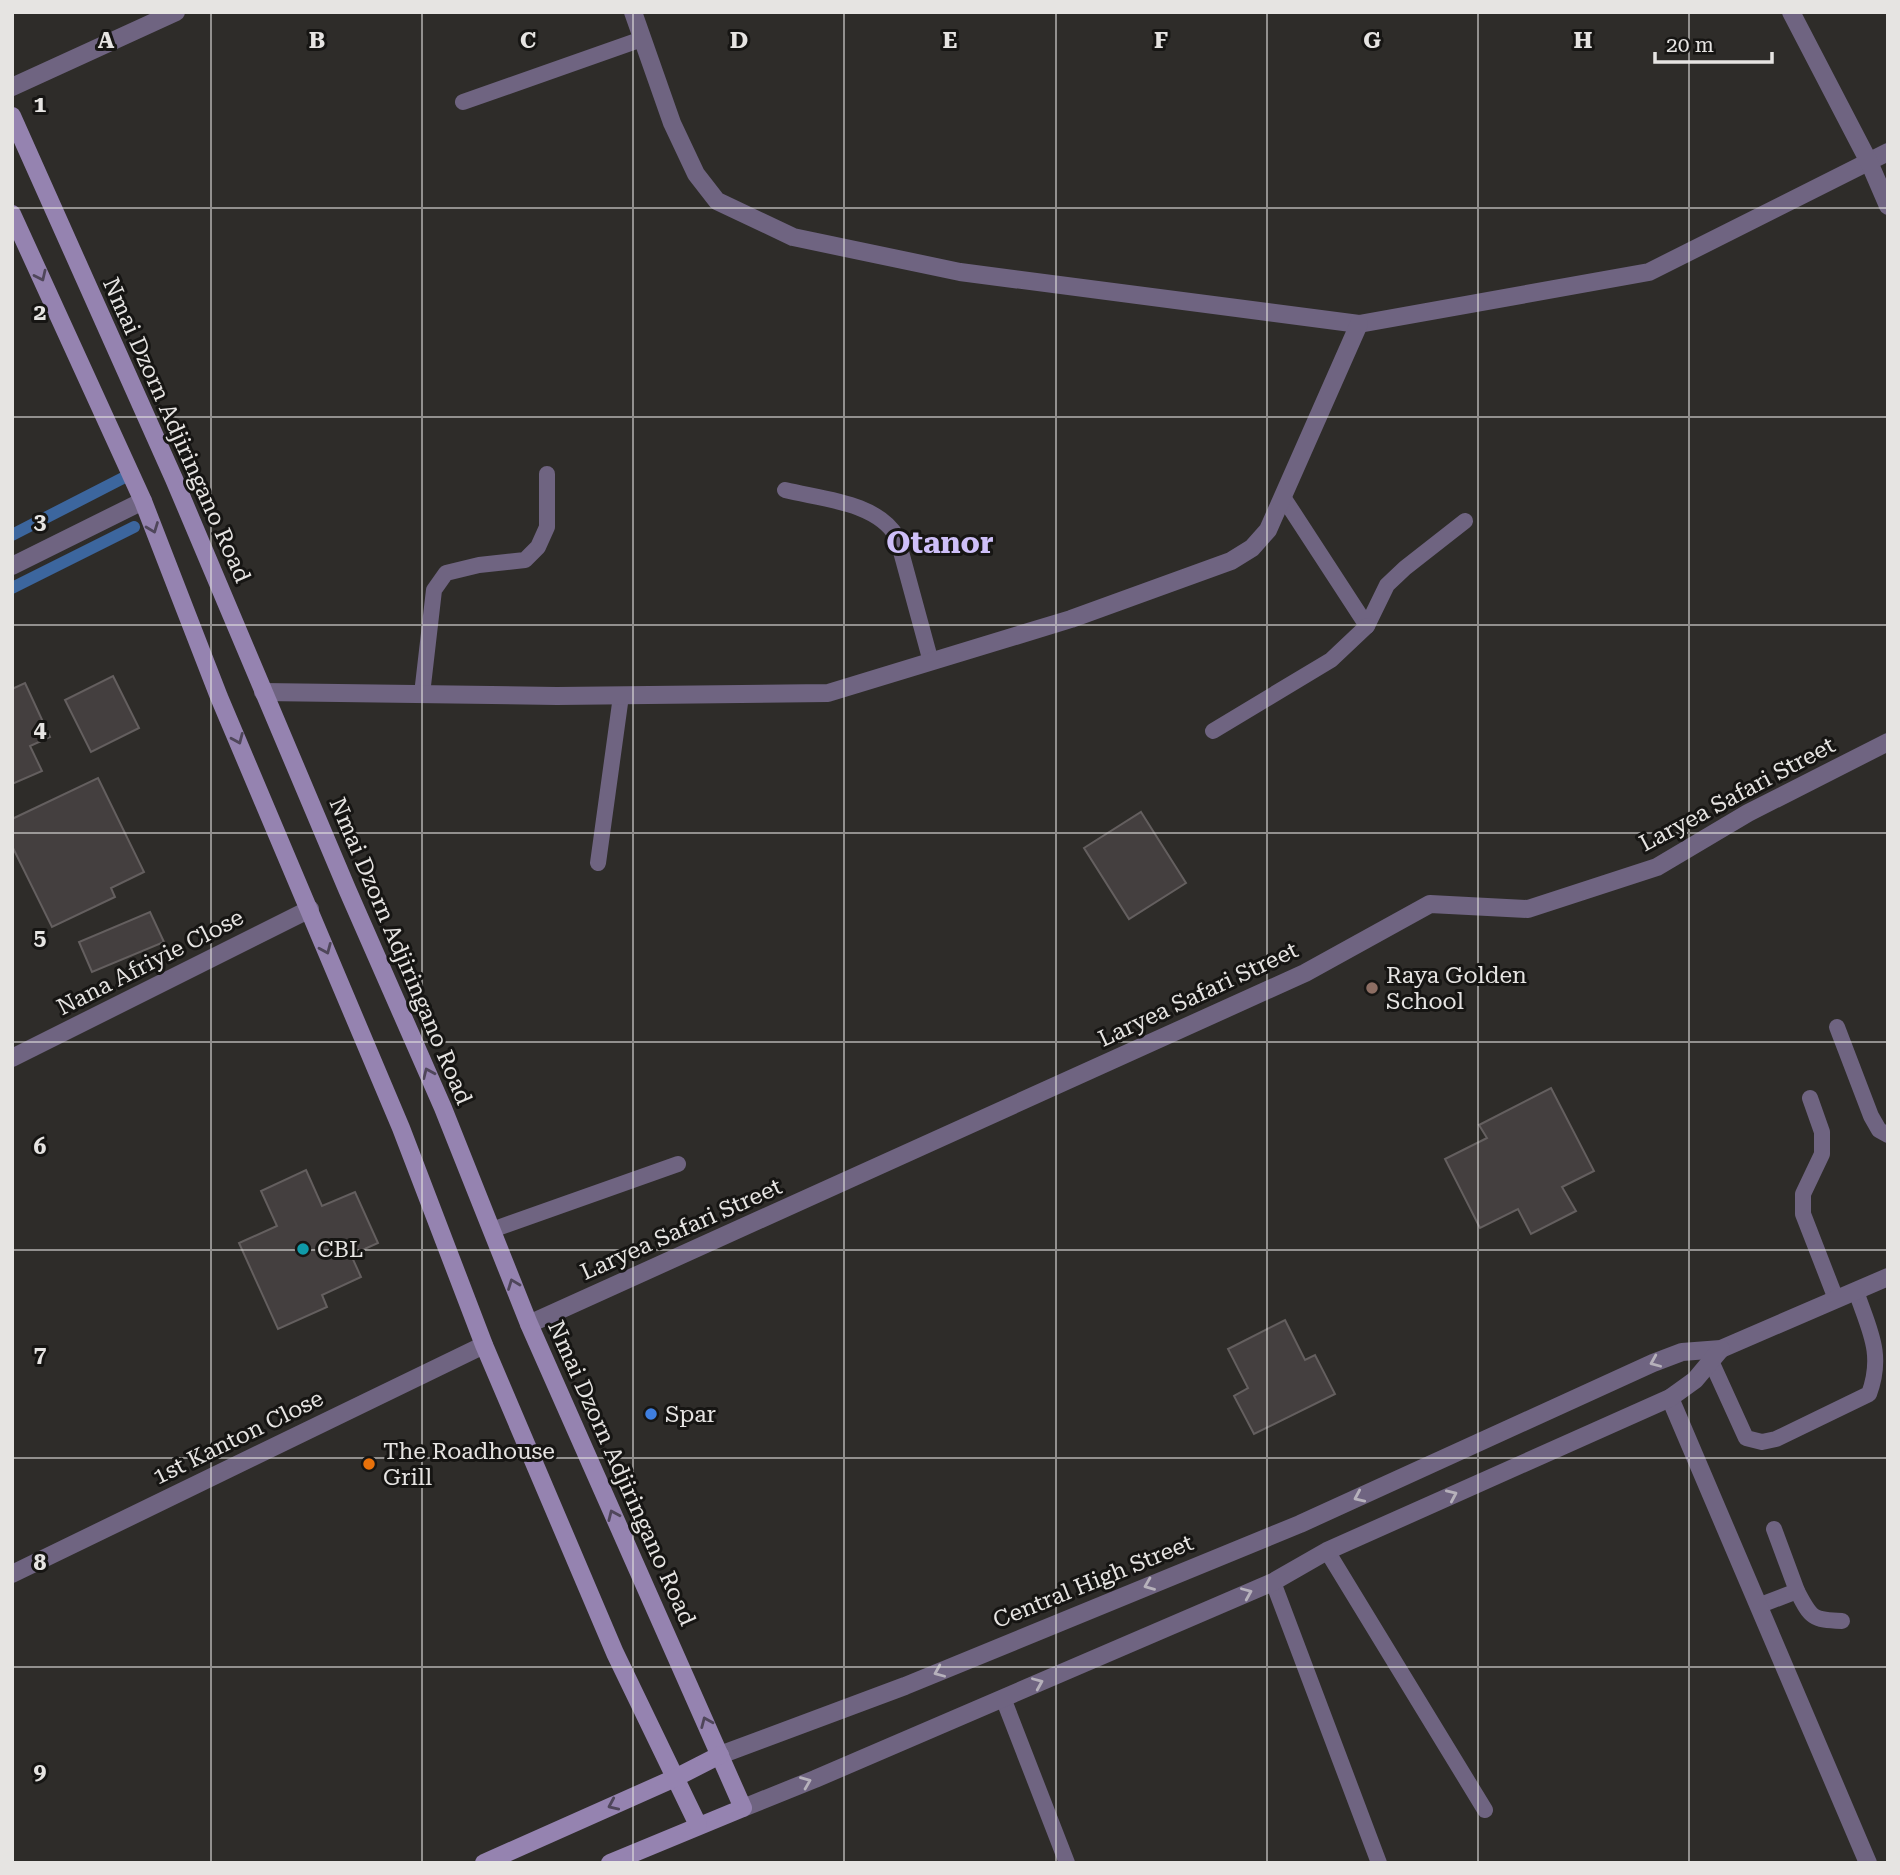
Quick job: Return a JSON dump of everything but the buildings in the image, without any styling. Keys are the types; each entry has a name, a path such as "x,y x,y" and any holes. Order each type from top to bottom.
{"main road":[{"name":"Nmai Dzorn Adjiringano Road","path":"12,116 174,479 443,1108 529,1324 743,1808"},
{"path":"12,214 143,501 219,697 401,1128 484,1345 615,1653 698,1825"},
{"name":"Central High Street","path":"484,1863 720,1755"},
{"name":"Central High Street","path":"610,1863 743,1808"}],"street":[{"path":"12,87 176,12"},
{"path":"633,12 672,123 696,174 717,201 793,237 960,272 1359,324 1649,272 1888,152"},
{"path":"1791,12 1869,162 1888,206"},
{"path":"263,692 621,695 828,693 1071,619 1231,561 1252,548 1268,530 1359,324"},
{"path":"12,566 143,501"},
{"name":"Laryea Safari Street","path":"529,1324 1305,973 1430,905 1528,909 1657,867 1748,813 1888,742"},
{"name":"Nana Afriyie Close","path":"12,1058 310,909"},
{"name":"Central High Street","path":"743,1808 1273,1582 1327,1551 1670,1398 1695,1380 1716,1355 1888,1277"},
{"name":"1st Kanton Close","path":"12,1574 484,1345"},
{"name":"Central High Street","path":"720,1755 905,1686 1300,1524 1653,1363 1682,1352 1716,1355"},
{"path":"1670,1398 1868,1863"}],"lane":[{"path":"463,102 642,39"},
{"path":"422,694 434,590 446,573 478,565 525,560 538,547 547,527 547,474"},
{"path":"785,491 866,509 885,520 892,528 897,537 931,662"},
{"path":"1283,497 1367,626"},
{"path":"1213,731 1331,660 1367,626 1387,584 1465,521"},
{"path":"598,863 621,695"},
{"path":"1837,1027 1871,1116 1879,1130 1888,1135"},
{"path":"1810,1098 1822,1132 1822,1154 1803,1194 1803,1214 1836,1299"},
{"path":"492,1230 678,1164"},
{"path":"1716,1355 1746,1438 1762,1442 1776,1439 1869,1394 1877,1374 1877,1350 1856,1291"},
{"path":"1774,1530 1809,1615 1819,1620 1842,1621"},
{"path":"1327,1551 1485,1810"},
{"path":"1273,1582 1378,1863"},
{"path":"1758,1606 1797,1591"},
{"path":"1003,1698 1067,1863"}],"waterway":[{"path":"12,535 125,477"},
{"path":"12,588 134,527"}],"place":[{"name":"Raya Golden School","path":"1372,988"},
{"name":"CBL","path":"303,1249"},
{"name":"Spar","path":"651,1414"},
{"name":"The Roadhouse Grill","path":"369,1464"}],"district":[{"name":"Otanor","path":"940,543"}]}
